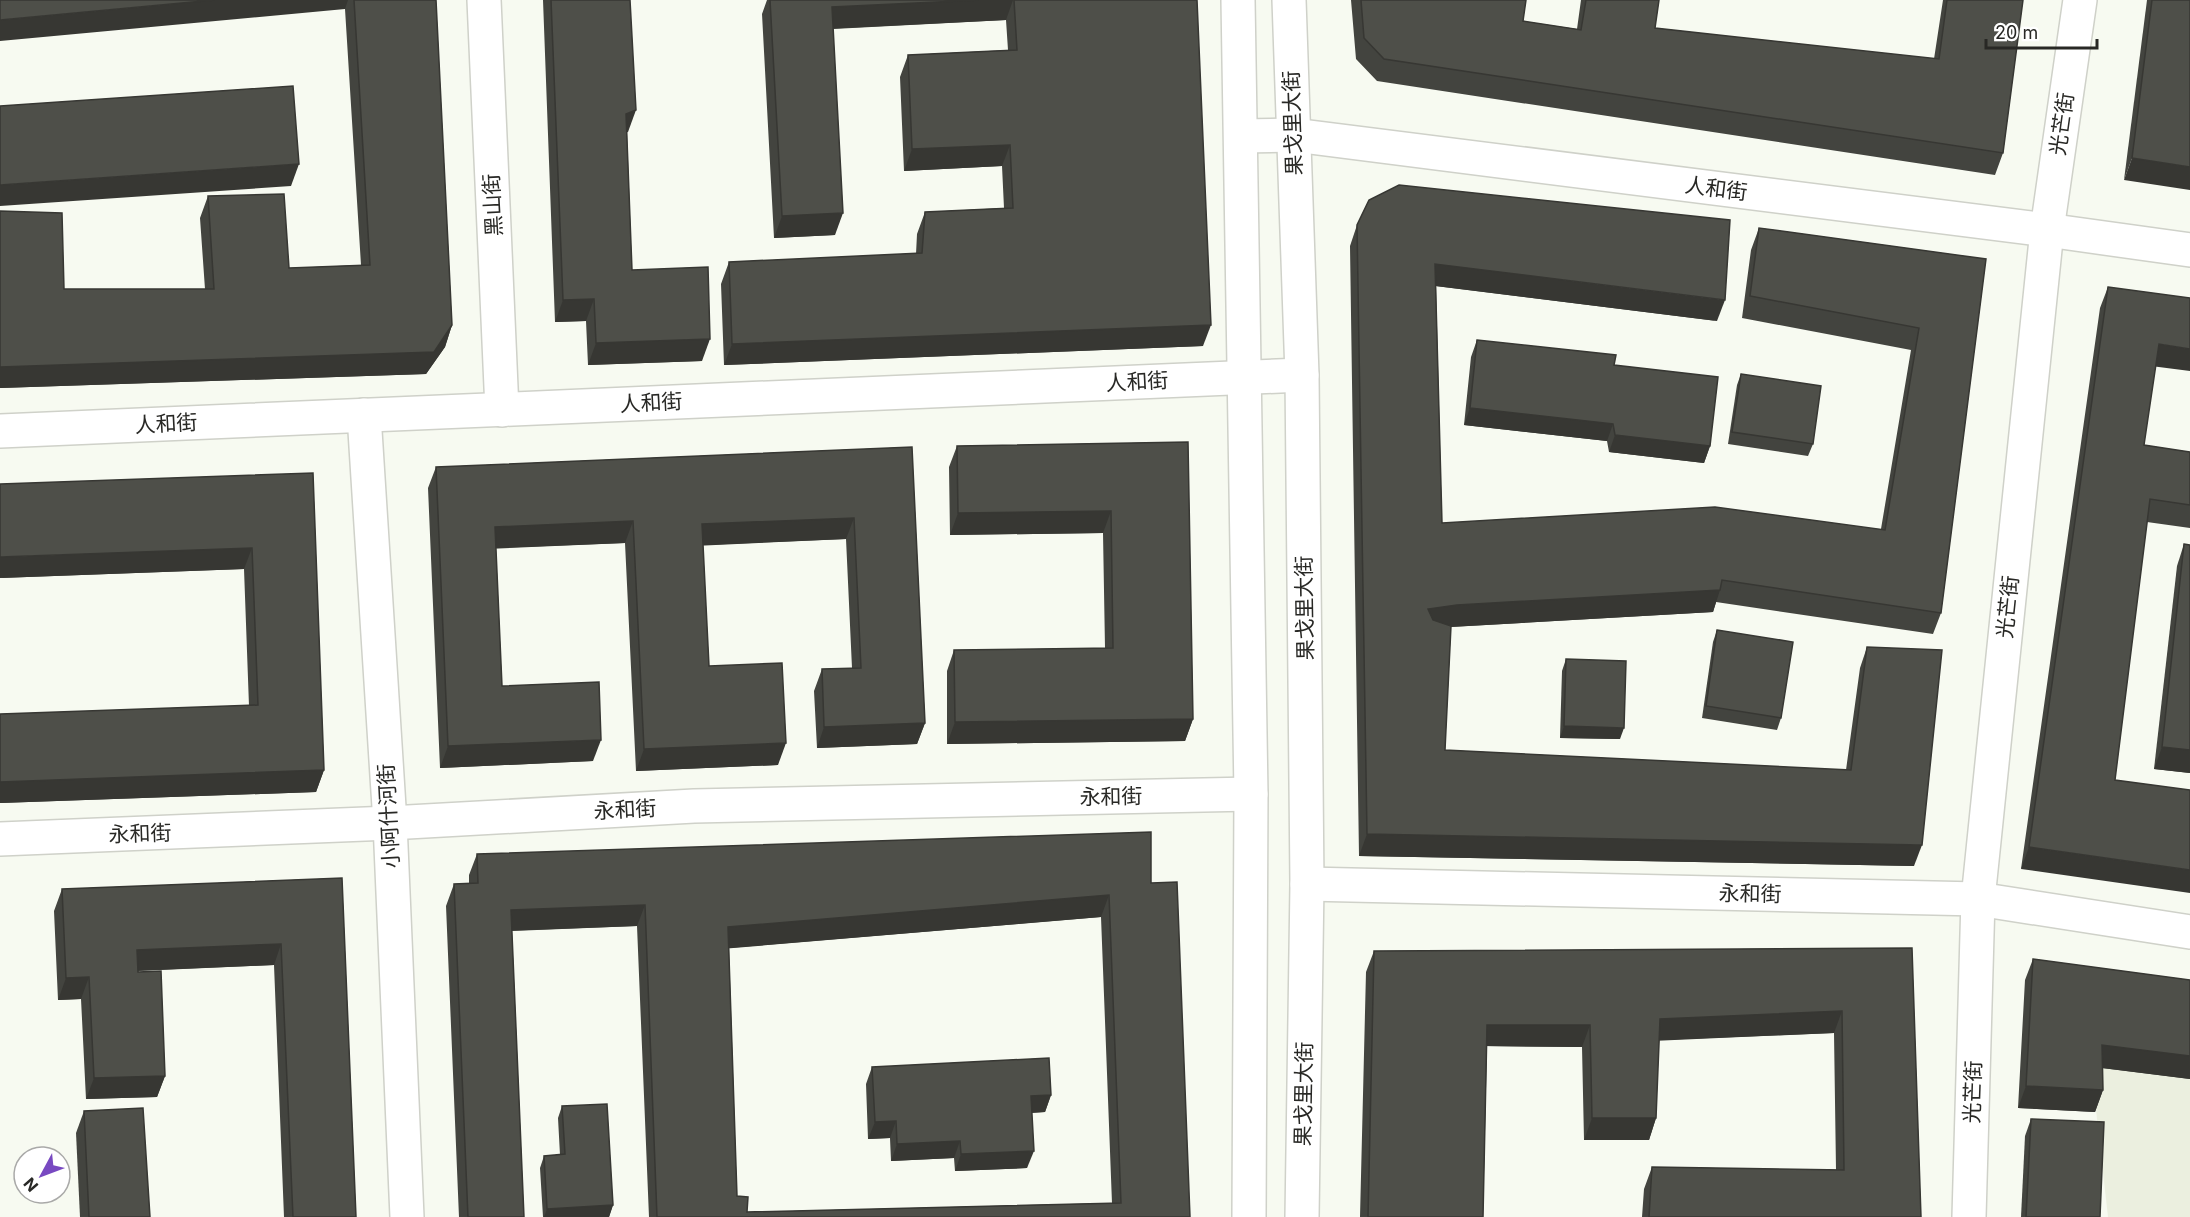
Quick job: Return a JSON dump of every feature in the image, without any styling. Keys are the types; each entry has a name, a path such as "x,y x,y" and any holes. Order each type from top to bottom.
{"street":[{"name":"黑山街","path":"484,0 502,410"},
{"path":"1238,0 1251,794 1250,1217"},
{"name":"果戈里大街","path":"1289,0 1302,375 1307,884 1302,1217"},
{"name":"光芒街","path":"1969,1217 1978,899 2047,230 2080,0"},
{"name":"人和街","path":"1240,136 1294,135 2190,250"},
{"name":"人和街","path":"0,431 1302,375"},
{"name":"小阿什河街","path":"364,415 390,823 407,1217"},
{"name":"永和街","path":"0,839 390,823 694,806 1251,794"},
{"name":"永和街","path":"1307,884 1978,899 2190,932"}],"shaded area":[{"path":"2089,1047 2190,1069 2190,1217 2108,1217"}],"building":[{"path":"0,0 214,0 0,20"},
{"path":"354,0 436,0 452,325 434,352 0,367 0,211 62,213 64,289 214,289 208,196 284,194 289,268 370,265"},
{"path":"551,0 630,0 636,110 626,114 632,270 708,267 710,339 596,343 594,299 563,300"},
{"path":"770,0 979,0 832,7 843,213 782,216"},
{"path":"1014,0 1197,0 1211,325 732,344 729,262 922,253 925,212 1013,208 1010,145 912,149 908,55 1017,50"},
{"path":"1361,0 1526,0 1523,21 1581,30 1586,0 1659,0 1655,28 1939,59 1947,0 2023,0 2003,153 1384,59 1364,38"},
{"path":"2152,0 2190,0 2190,167 2132,158"},
{"path":"293,86 299,164 0,185 0,106"},
{"path":"1399,185 1730,220 1725,300 1435,264 1442,523 1715,507 1885,530 1919,328 1750,296 1759,228 1986,259 1941,613 1722,580 1720,590 1457,605 1428,609 1433,620 1451,626 1445,750 1851,770 1867,647 1942,650 1922,845 1367,834 1357,225 1369,200"},
{"path":"2108,287 2190,298 2190,349 2159,344 2144,445 2190,452 2190,505 2150,499 2115,780 2190,790 2190,870 2029,847"},
{"path":"1477,340 1616,355 1614,365 1718,377 1710,446 1615,435 1613,424 1470,408"},
{"path":"1741,374 1821,386 1813,444 1732,432"},
{"path":"1188,442 1193,719 955,722 954,650 1113,648 1111,511 958,513 957,446"},
{"path":"912,447 925,723 824,727 822,669 861,668 854,518 702,524 709,666 782,663 786,743 644,749 633,521 495,527 502,686 599,682 601,740 448,746 436,467"},
{"path":"313,473 324,770 0,782 0,714 258,705 252,548 0,557 0,484"},
{"path":"2184,544 2190,545 2190,750 2162,747"},
{"path":"1717,630 1793,642 1781,718 1706,706"},
{"path":"1566,659 1626,661 1624,728 1564,726"},
{"path":"1151,832 1151,883 1177,882 1190,1217 657,1217 645,905 511,910 524,1217 468,1217 454,884 478,883 477,854","holes":["1109,895 1121,1203 747,1212 748,1197 737,1196 728,927"]},
{"path":"342,878 356,1217 293,1217 281,944 137,950 138,972 161,971 165,1076 94,1078 89,977 66,978 62,889"},
{"path":"1912,948 1921,1217 1649,1217 1652,1167 1844,1170 1842,1011 1660,1019 1656,1118 1592,1118 1590,1025 1487,1025 1483,1217 1368,1217 1374,951"},
{"path":"2033,959 2190,980 2190,1056 2102,1045 2103,1090 2026,1086"},
{"path":"1049,1058 1051,1095 1031,1096 1034,1151 961,1154 960,1141 897,1144 896,1121 875,1122 872,1067"},
{"path":"607,1104 613,1205 547,1209 544,1156 565,1154 562,1106"},
{"path":"143,1108 150,1217 89,1217 84,1111"},
{"path":"2031,1119 2104,1122 2100,1217 2026,1217"}]}
